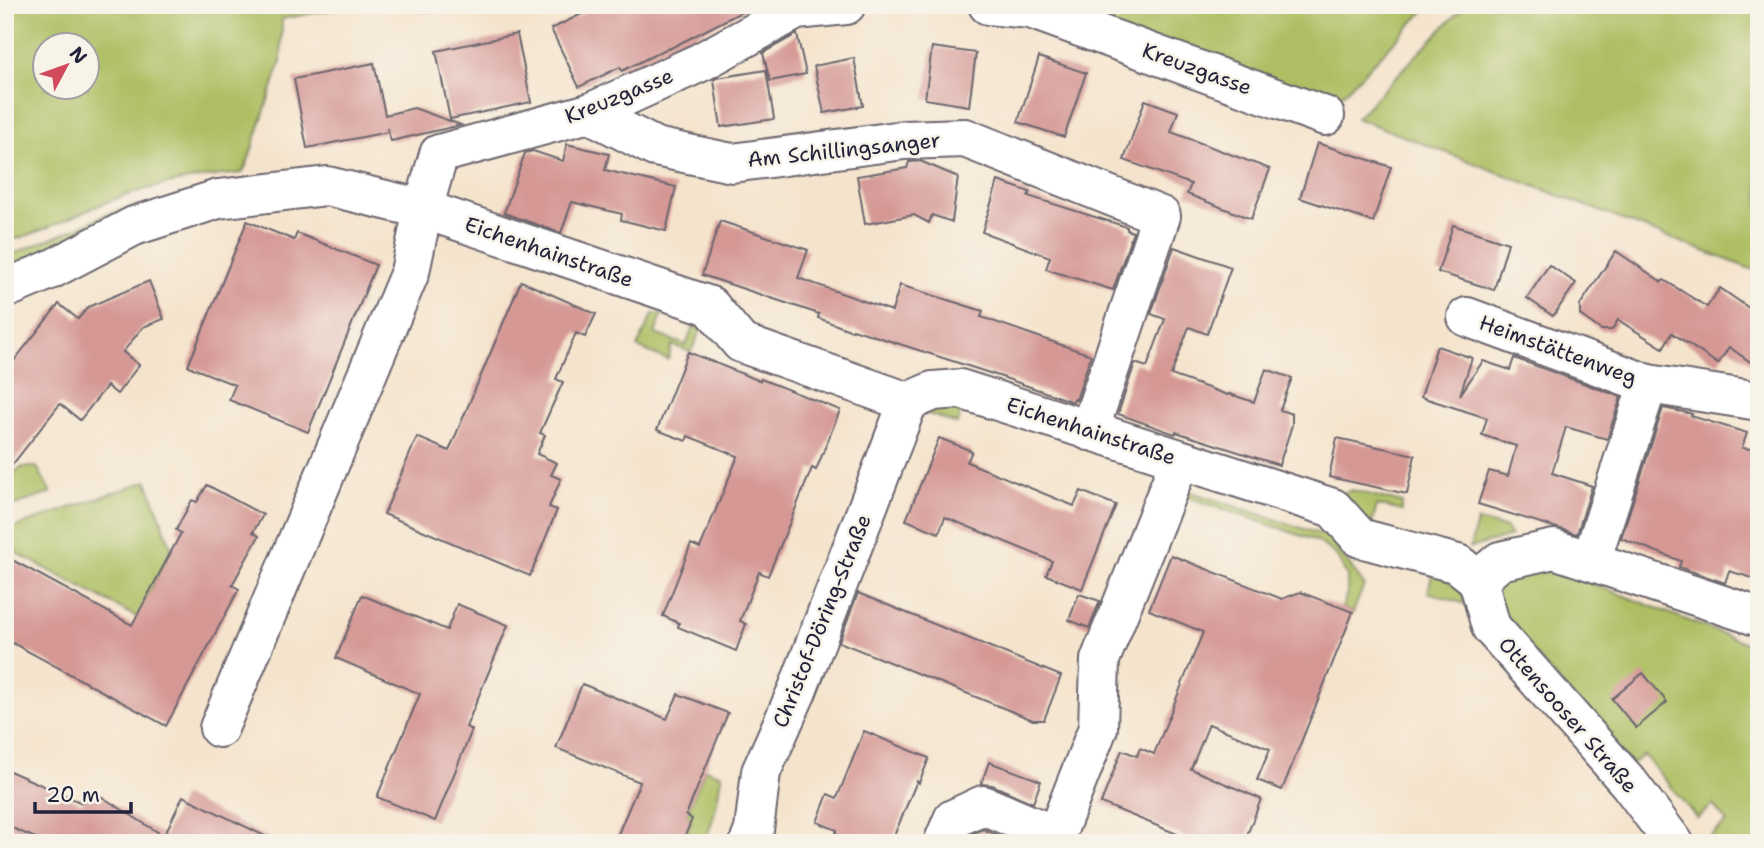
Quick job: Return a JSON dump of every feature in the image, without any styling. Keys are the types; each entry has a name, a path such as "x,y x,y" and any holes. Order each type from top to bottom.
{"street":[{"name":"Kreuzgasse","path":"423,209 439,154 589,113 701,62 796,10 846,5"},
{"name":"Kreuzgasse","path":"988,5 1030,9 1325,116"},
{"name":"Am Schillingsanger","path":"589,113 655,147 732,163 904,140 965,138 1161,216 1089,431"},
{"name":"Eichenhainstraße","path":"5,289 50,270 134,226 218,199 327,186 423,209 710,306 741,343 908,402 933,391 960,389 1332,508 1360,538 1458,564 1478,580"},
{"path":"219,728 410,272 423,209"},
{"name":"Heimstättenweg","path":"1467,317 1648,384 1759,401"},
{"name":"Heimstättenweg","path":"1591,561 1648,384"},
{"name":"Christof-Döring-Straße","path":"749,843 754,830 761,772 797,691 908,402"},
{"path":"943,843 953,819 983,805 1055,839 1098,728 1100,660 1180,460"},
{"path":"1478,580 1500,561 1554,549 1759,617"},
{"name":"Ottensooser Straße","path":"1478,580 1491,627 1629,783 1674,843"}],"green space":[{"path":"5,5 532,5 425,11 393,7 347,7 282,19 281,61 242,173 192,179 142,190 32,234 5,242"},
{"path":"1038,5 1430,5 1344,93 1316,103"},
{"path":"1465,5 1759,5 1759,272 1356,118"},
{"path":"141,204 5,274 5,257 104,215"},
{"path":"653,314 662,314 655,334 686,345 694,326 701,329 691,352 672,345 668,360 637,347"},
{"path":"963,403 957,424 920,411"},
{"path":"23,467 37,467 51,493 5,508 6,483 11,475"},
{"path":"147,481 172,549 146,598 150,624 5,547 7,530"},
{"path":"1352,490 1402,503 1402,511 1377,505 1372,525 1337,495"},
{"path":"1188,491 1329,537 1364,585 1353,613 1342,608 1347,593 1347,576 1336,555 1317,541 1181,495"},
{"path":"1477,521 1506,528 1511,536 1470,548"},
{"path":"1542,564 1759,648 1759,843 1702,843 1727,822 1713,805 1697,818 1644,755 1631,764 1504,619 1496,596 1499,579"},
{"path":"1433,571 1461,589 1465,604 1428,592"},
{"path":"705,769 722,775 714,815 705,843 682,843 692,820 686,815"}],"building":[{"path":"600,5 755,5 622,71 620,67 579,87 551,29"},
{"path":"517,34 531,102 450,119 436,51"},
{"path":"797,34 806,74 770,81 763,53"},
{"path":"932,47 976,53 969,106 925,99"},
{"path":"1039,57 1086,73 1064,137 1018,122"},
{"path":"854,58 863,106 824,113 814,66"},
{"path":"374,63 385,115 414,108 461,125 391,141 387,128 388,132 307,148 294,79"},
{"path":"766,70 774,119 721,127 714,80"},
{"path":"1145,100 1178,112 1171,132 1270,169 1251,219 1187,194 1191,184 1124,160"},
{"path":"1317,143 1391,167 1373,222 1300,198"},
{"path":"567,144 609,154 605,170 676,187 666,231 621,220 622,214 572,202 561,233 504,213 525,153 533,151 563,161"},
{"path":"920,161 958,177 952,222 932,215 929,223 914,215 865,224 857,176 907,168 909,162"},
{"path":"998,181 1030,192 1028,196 1127,227 1127,230 1133,232 1113,290 1046,269 1050,257 982,232"},
{"path":"247,221 294,240 297,233 376,265 308,432 229,400 235,385 188,366"},
{"path":"720,221 808,250 798,278 892,311 900,285 983,311 981,317 1091,355 1076,400 1073,402 853,329 852,331 818,318 819,314 702,275"},
{"path":"1453,225 1508,243 1494,290 1438,272"},
{"path":"1174,247 1231,267 1207,334 1189,327 1171,375 1254,402 1266,369 1292,378 1280,410 1292,414 1292,425 1279,465 1118,414 1135,363 1147,367 1165,319 1151,314"},
{"path":"1616,251 1662,282 1664,280 1707,307 1720,288 1759,315 1759,368 1729,347 1718,364 1672,333 1663,348 1618,320 1612,330 1601,330 1580,315 1580,305"},
{"path":"1549,265 1576,283 1553,316 1527,298"},
{"path":"149,281 164,319 143,327 123,352 139,365 117,394 107,386 80,420 60,404 5,474 5,372 59,304 78,319 88,307"},
{"path":"521,281 596,314 585,337 576,333 556,379 563,382 540,433 545,435 537,454 557,463 551,475 561,479 549,507 557,510 530,576 384,514 417,437 449,451"},
{"path":"1437,346 1472,358 1460,395 1483,361 1510,370 1514,358 1621,397 1607,439 1566,427 1552,473 1592,486 1577,534 1478,504 1489,471 1508,476 1516,446 1482,435 1487,418 1421,397"},
{"path":"688,352 840,410 816,470 812,468 768,576 759,572 740,621 746,624 736,651 678,627 679,623 663,616 691,544 700,548 738,456 688,436 686,441 657,430"},
{"path":"1663,408 1692,414 1691,416 1747,433 1742,448 1759,450 1759,580 1729,571 1725,583 1679,567 1681,561 1621,538"},
{"path":"939,438 972,451 967,462 1074,506 1081,491 1116,505 1082,589 1046,575 1052,561 945,517 939,533 906,520"},
{"path":"1337,438 1415,455 1407,494 1329,477"},
{"path":"207,485 263,515 253,532 259,536 232,585 239,589 166,726 5,639 5,556 132,625 181,533 176,530 192,500 197,502"},
{"path":"1171,555 1282,599 1300,592 1353,612 1282,790 1257,780 1270,749 1209,724 1191,769 1261,799 1244,843 1199,843 1101,803 1122,750 1137,756 1140,748 1154,754 1203,632 1149,610"},
{"path":"858,593 1061,676 1044,720 1033,720 839,642"},
{"path":"1079,594 1100,601 1089,628 1069,620"},
{"path":"362,595 447,630 457,604 508,625 466,727 472,730 435,821 377,797 420,694 336,658"},
{"path":"1643,673 1667,702 1636,728 1612,699"},
{"path":"582,684 667,719 678,694 728,713 686,815 692,819 682,843 614,843 640,782 556,748"},
{"path":"864,731 929,758 891,843 832,843 837,830 817,822 828,794 837,798"},
{"path":"989,762 1041,781 1033,803 992,785 981,784"},
{"path":"5,769 82,803 91,790 164,836 183,796 279,843 47,843 5,825"},
{"path":"983,829 1016,843 967,843 970,835"}]}
